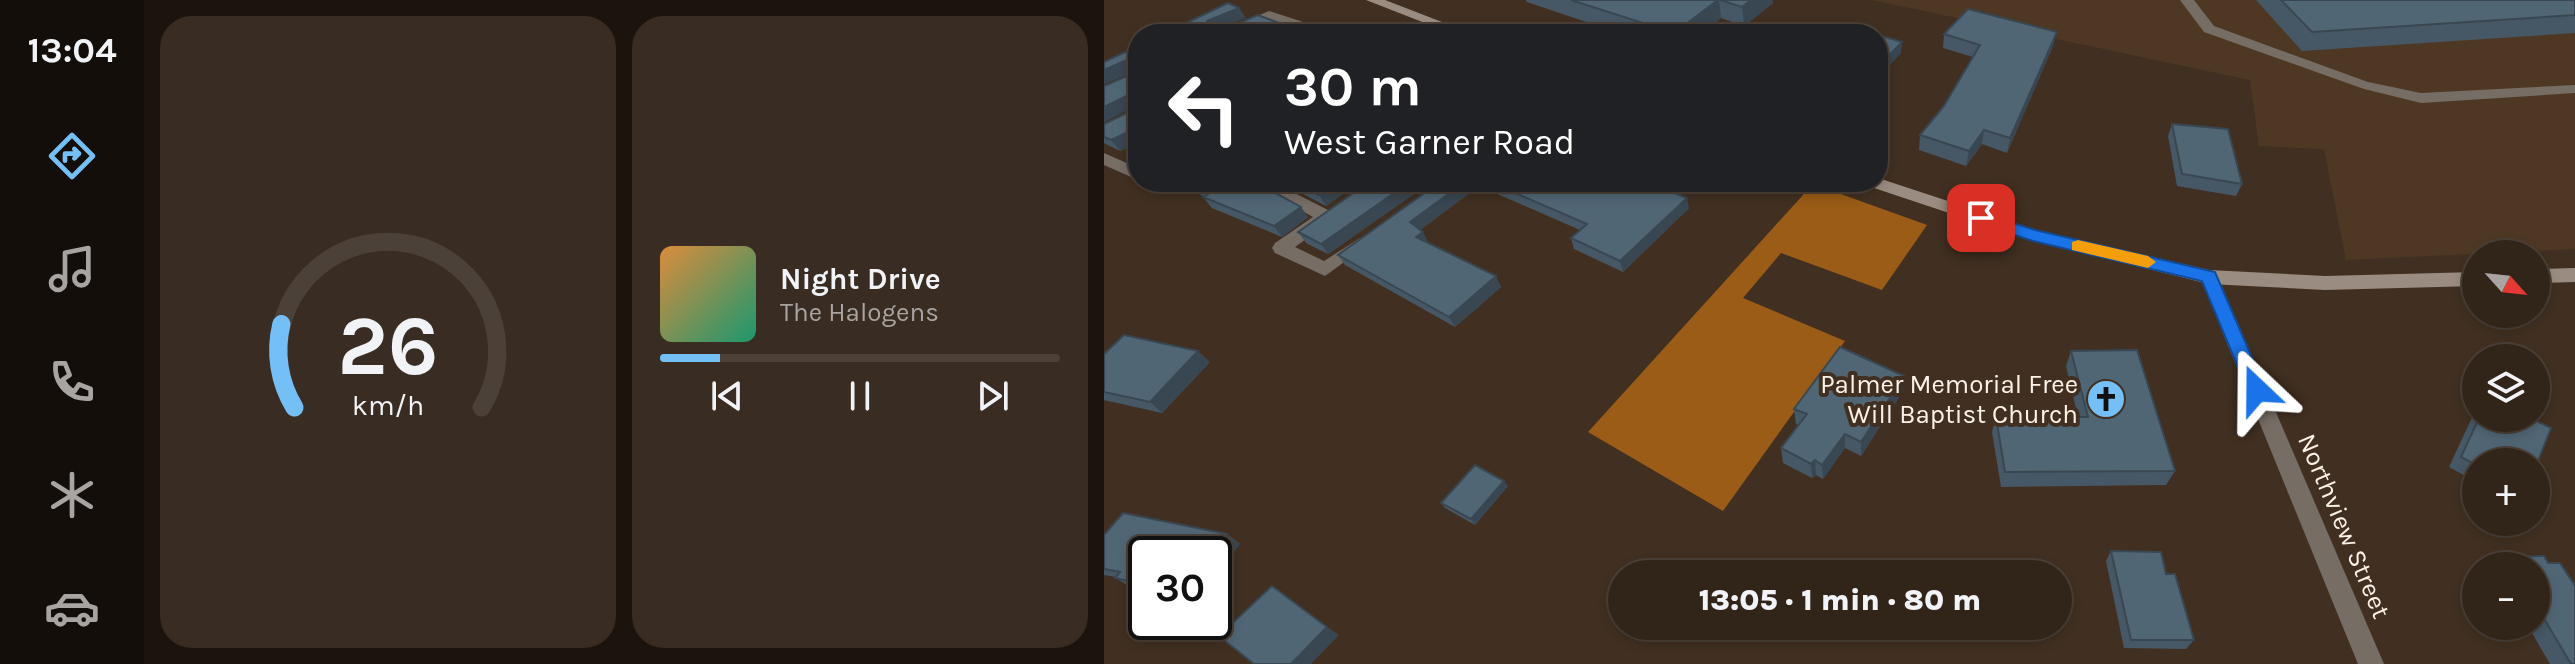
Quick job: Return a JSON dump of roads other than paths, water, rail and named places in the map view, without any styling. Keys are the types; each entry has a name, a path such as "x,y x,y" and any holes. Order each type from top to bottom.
{"main road":[{"path":"1373,0 1439,24"},
{"path":"1888,187 2033,235 2209,277 2325,283 2462,280"},
{"path":"2550,276 2575,275"}],"street":[{"path":"2187,0 2209,29 2364,85 2421,98 2575,89"},
{"path":"1247,24 1269,15 1296,24"},
{"path":"1109,161 1128,154"},
{"path":"1109,161 1128,170"},
{"path":"1284,192 1333,212 1281,248 1325,269 1374,234"},
{"name":"Northview Street","path":"2209,277 2371,664"}],"place":[{"name":"Palmer Memorial Free Will Baptist Church","path":"2106,399"}]}
